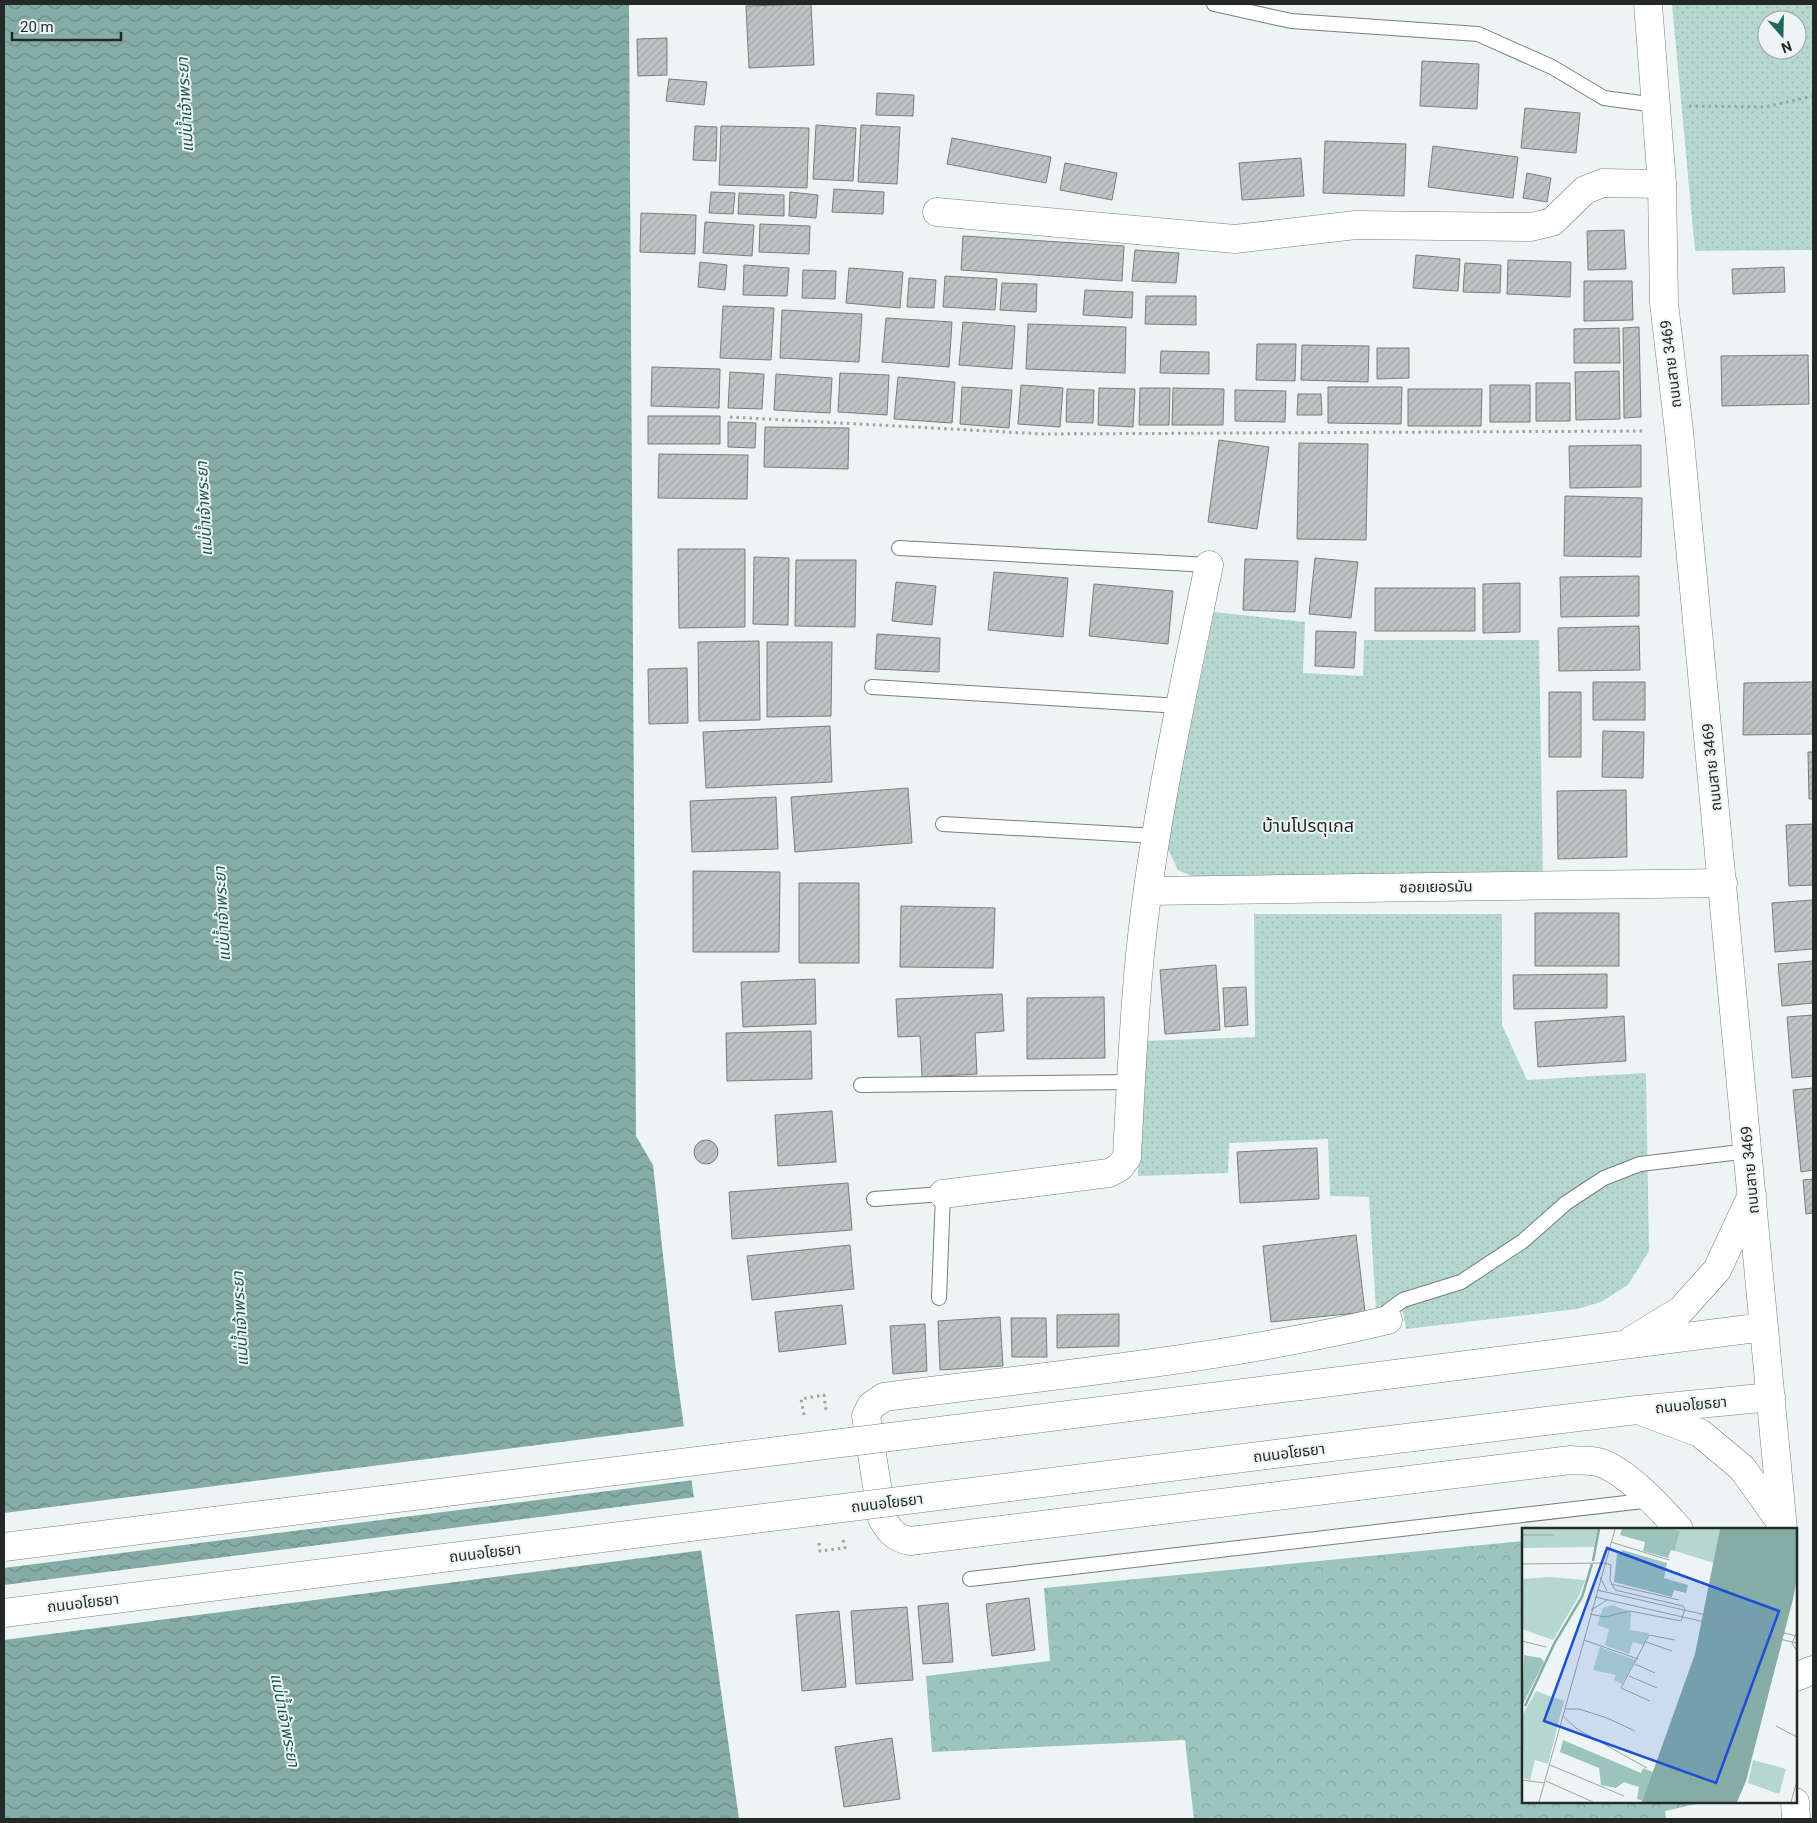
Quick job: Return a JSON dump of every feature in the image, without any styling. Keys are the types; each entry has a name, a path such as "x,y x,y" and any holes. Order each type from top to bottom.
{"street":[{"name":"ถนนสาย 3469","path":"1648,4 1662,184 1664,304 1679,431 1723,883 1783,1528"},
{"path":"937,212 1235,239 1356,225 1531,227 1552,222 1585,190 1604,183 1662,184"},
{"path":"943,1194 1110,1173 1120,1167 1127,1157 1138,975 1149,890 1180,706 1209,565"},
{"name":"ซอยเยอรมัน","path":"1149,890 1723,883"},
{"path":"1624,1344 1681,1310 1717,1270 1753,1194"},
{"path":"1388,1320 1326,1335 1236,1351 884,1397 871,1406 866,1416 882,1518 890,1532 898,1539 910,1541 1571,1460 1599,1462 1653,1500 1678,1528"},
{"path":"4,1547 1764,1328"},
{"name":"ถนนอโยธยา","path":"4,1613 1307,1450 1637,1410 1771,1397"},
{"path":"1637,1410 1700,1433 1742,1468 1783,1528"},
{"path":"1797,1677 1813,1670"},
{"path":"1795,1803 1796,1819"}],"lane":[{"path":"1214,4 1292,21 1478,34 1552,67 1604,98 1656,105"},
{"path":"899,548 1209,565"},
{"path":"872,687 1180,706"},
{"path":"943,824 1157,836"},
{"path":"861,1085 1131,1082"},
{"path":"1388,1320 1388,1311 1403,1300 1461,1282 1515,1246 1566,1203 1604,1178 1640,1164 1749,1152"},
{"path":"874,1200 943,1194 939,1298"},
{"path":"970,1579 1653,1500"}],"path":[{"path":"1656,105 1766,107 1813,96"},
{"path":"730,417 1043,434 1679,431"},
{"path":"805,1424 802,1398 824,1396 826,1411"}],"shaded area":[{"path":"1672,4 1813,4 1813,250 1695,251"},
{"path":"1214,612 1305,622 1303,673 1363,676 1364,640 1539,640 1543,876 1203,881 1178,870 1166,845"},
{"path":"1254,914 1502,914 1502,1025 1527,1080 1646,1073 1649,1251 1628,1285 1601,1302 1577,1309 1406,1329 1402,1308 1376,1311 1369,1197 1330,1196 1328,1139 1229,1143 1228,1173 1138,1176 1143,1041 1255,1037"}],"green space":[{"path":"1522,1541 1522,1803 1701,1803 1665,1811 1666,1819 1194,1819 1185,1740 932,1752 926,1676 1050,1661 1044,1588"}],"water":[{"name":"แม่น้ำเจ้าพระยา","path":"4,4 629,4 636,1136 653,1165 675,1363 739,1819 4,1819"}],"pier":[{"path":"686,1426 694,1480 4,1568 4,1513"},
{"path":"696,1497 704,1550 4,1640 4,1585"}],"building":[{"path":"811,4 814,65 749,68 746,6"},
{"path":"667,38 667,75 638,76 637,39"},
{"path":"1422,61 1479,64 1477,109 1420,106"},
{"path":"669,79 707,82 704,105 666,101"},
{"path":"877,93 914,95 913,116 876,115"},
{"path":"1525,108 1580,113 1576,153 1521,148"},
{"path":"816,125 856,128 853,181 813,179"},
{"path":"861,125 900,127 897,184 858,182"},
{"path":"695,126 717,127 716,161 693,160"},
{"path":"721,126 809,128 807,188 719,185"},
{"path":"952,138 1051,157 1046,183 947,164"},
{"path":"1325,141 1406,144 1404,196 1323,193"},
{"path":"1433,146 1518,157 1513,198 1428,187"},
{"path":"1301,158 1304,196 1242,200 1239,163"},
{"path":"1065,163 1117,173 1112,200 1060,190"},
{"path":"1527,173 1551,178 1547,202 1523,198"},
{"path":"834,189 884,192 883,214 832,212"},
{"path":"711,192 735,193 733,214 709,213"},
{"path":"790,192 818,195 816,218 789,216"},
{"path":"739,193 784,195 784,216 738,214"},
{"path":"641,213 696,215 695,254 640,252"},
{"path":"705,222 754,225 752,256 703,253"},
{"path":"760,224 810,226 809,254 759,252"},
{"path":"1624,230 1626,269 1588,270 1587,231"},
{"path":"963,236 1124,246 1122,281 961,270"},
{"path":"1135,250 1179,253 1176,283 1132,281"},
{"path":"1416,255 1460,259 1458,291 1413,288"},
{"path":"1508,260 1571,262 1570,297 1507,294"},
{"path":"700,262 727,265 725,290 698,287"},
{"path":"1465,263 1501,265 1500,293 1463,292"},
{"path":"744,265 789,268 787,296 743,295"},
{"path":"1784,267 1785,292 1733,294 1732,269"},
{"path":"849,268 903,272 900,308 846,303"},
{"path":"803,270 836,271 835,299 802,298"},
{"path":"945,276 997,279 995,310 943,307"},
{"path":"909,278 936,280 934,308 907,307"},
{"path":"1584,281 1632,281 1633,320 1584,321"},
{"path":"1002,283 1037,284 1036,312 1000,310"},
{"path":"1085,290 1133,292 1132,318 1083,315"},
{"path":"1146,296 1196,296 1196,325 1145,324"},
{"path":"723,306 774,308 771,360 720,358"},
{"path":"782,310 862,314 859,362 780,358"},
{"path":"886,318 952,322 949,367 882,362"},
{"path":"963,322 1015,326 1012,369 959,365"},
{"path":"1028,324 1126,327 1125,373 1026,369"},
{"path":"1639,327 1641,417 1624,418 1623,328"},
{"path":"1619,328 1620,363 1574,363 1574,329"},
{"path":"1257,344 1296,344 1295,381 1256,380"},
{"path":"1302,345 1369,346 1368,382 1301,380"},
{"path":"1377,348 1409,348 1409,378 1377,379"},
{"path":"1161,351 1209,352 1209,374 1160,373"},
{"path":"1808,355 1809,404 1722,406 1721,356"},
{"path":"652,367 720,369 719,408 651,406"},
{"path":"1619,371 1620,419 1576,420 1575,372"},
{"path":"730,372 764,374 762,409 728,408"},
{"path":"840,373 889,375 887,415 838,412"},
{"path":"776,374 832,378 830,413 774,410"},
{"path":"898,377 955,382 952,423 894,419"},
{"path":"1536,383 1570,383 1570,421 1536,421"},
{"path":"1021,385 1063,388 1060,427 1018,424"},
{"path":"1490,385 1530,385 1530,422 1490,422"},
{"path":"962,387 1012,390 1009,428 960,424"},
{"path":"1328,387 1402,387 1401,424 1328,423"},
{"path":"1099,388 1135,389 1133,427 1098,425"},
{"path":"1140,388 1170,388 1169,425 1139,425"},
{"path":"1173,388 1224,389 1223,425 1172,425"},
{"path":"1067,389 1094,390 1093,423 1066,422"},
{"path":"1408,389 1482,389 1481,426 1408,426"},
{"path":"1235,390 1286,391 1285,422 1235,421"},
{"path":"1298,394 1321,394 1322,415 1297,415"},
{"path":"648,416 720,416 720,444 648,444"},
{"path":"728,422 756,423 755,448 728,447"},
{"path":"765,427 849,428 848,469 764,467"},
{"path":"1219,440 1269,447 1257,529 1208,522"},
{"path":"1299,443 1368,444 1366,540 1297,539"},
{"path":"1641,445 1641,487 1570,488 1569,446"},
{"path":"659,454 748,455 747,499 658,498"},
{"path":"1565,496 1642,498 1641,557 1564,556"},
{"path":"678,549 745,549 745,627 679,628"},
{"path":"754,557 789,558 788,625 753,624"},
{"path":"1315,558 1358,562 1351,618 1309,614"},
{"path":"1245,559 1298,561 1295,612 1243,610"},
{"path":"796,560 856,560 855,627 795,626"},
{"path":"994,572 1068,578 1063,637 988,630"},
{"path":"1639,576 1639,616 1561,617 1560,577"},
{"path":"896,582 936,586 932,625 892,621"},
{"path":"1520,583 1520,632 1483,633 1483,584"},
{"path":"1094,584 1173,591 1168,644 1089,636"},
{"path":"1375,588 1475,588 1475,631 1375,631"},
{"path":"1639,626 1640,670 1559,671 1558,628"},
{"path":"1316,631 1356,632 1354,668 1315,666"},
{"path":"877,634 940,638 939,672 875,669"},
{"path":"759,641 760,720 699,721 698,642"},
{"path":"767,642 832,642 831,716 767,717"},
{"path":"687,668 688,723 649,724 648,669"},
{"path":"1593,682 1645,682 1645,720 1593,720"},
{"path":"1813,682 1813,734 1743,735 1744,683"},
{"path":"1549,692 1581,692 1581,757 1549,757"},
{"path":"830,726 832,782 706,788 703,732"},
{"path":"1603,731 1644,732 1643,778 1602,777"},
{"path":"1808,752 1813,752 1813,799 1809,799"},
{"path":"908,788 912,843 795,852 791,797"},
{"path":"1626,790 1627,857 1558,859 1557,791"},
{"path":"776,797 778,849 692,852 690,801"},
{"path":"1813,824 1813,885 1789,886 1786,825"},
{"path":"693,871 780,872 779,952 693,952"},
{"path":"799,883 859,883 859,963 799,963"},
{"path":"1813,900 1813,949 1775,952 1772,903"},
{"path":"901,906 995,908 993,968 900,967"},
{"path":"1535,913 1619,913 1619,966 1535,966"},
{"path":"1813,961 1813,1003 1782,1006 1778,964"},
{"path":"1216,965 1220,1030 1165,1034 1160,970"},
{"path":"1607,974 1607,1008 1514,1009 1513,975"},
{"path":"815,979 816,1024 743,1027 741,982"},
{"path":"1246,987 1248,1025 1225,1027 1223,988"},
{"path":"1002,994 1004,1031 975,1033 977,1074 922,1077 920,1036 898,1037 896,999"},
{"path":"1104,997 1105,1058 1027,1059 1027,998"},
{"path":"1813,1015 1813,1076 1792,1078 1787,1017"},
{"path":"1624,1016 1626,1061 1538,1067 1535,1022"},
{"path":"811,1031 812,1079 727,1081 726,1033"},
{"path":"1813,1088 1813,1170 1801,1172 1793,1090"},
{"path":"832,1111 836,1162 778,1166 775,1115"},
{"path":"706,1140 714,1144 718,1152 714,1160 706,1164 698,1160 694,1152 698,1144"},
{"path":"1317,1148 1319,1199 1240,1203 1237,1152"},
{"path":"1813,1179 1813,1213 1806,1214 1803,1180"},
{"path":"848,1183 852,1230 732,1239 729,1192"},
{"path":"1356,1235 1365,1312 1271,1322 1263,1246"},
{"path":"850,1245 854,1289 752,1300 747,1256"},
{"path":"842,1305 846,1344 779,1352 775,1312"},
{"path":"1119,1314 1119,1346 1057,1348 1057,1315"},
{"path":"1000,1317 1003,1366 940,1370 938,1321"},
{"path":"1011,1318 1046,1318 1047,1357 1012,1357"},
{"path":"925,1324 927,1371 893,1374 890,1326"},
{"path":"1029,1598 1035,1650 992,1656 986,1604"},
{"path":"948,1603 953,1662 923,1664 918,1606"},
{"path":"907,1607 913,1680 856,1684 851,1611"},
{"path":"839,1611 846,1687 802,1691 796,1615"},
{"path":"892,1738 900,1799 844,1807 835,1747"}],"district":[{"name":"บ้านโปรตุเกส","path":"1308,825"}]}
